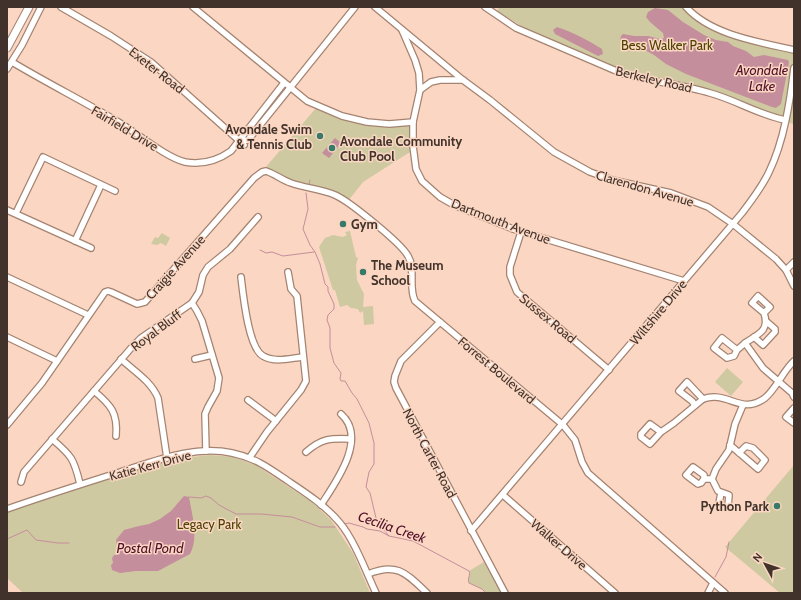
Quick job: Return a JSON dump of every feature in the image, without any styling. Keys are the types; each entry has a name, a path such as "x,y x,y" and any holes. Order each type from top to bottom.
{"main road":[{"path":"7,48 29,7"}],"street":[{"path":"7,69 22,45 41,7"},
{"name":"Exeter Road","path":"61,7 151,62 241,143"},
{"path":"194,7 307,101 342,116 366,122 389,124 413,122"},
{"path":"241,143 248,140 356,7"},
{"name":"Clarendon Avenue","path":"375,7 554,152 590,172 612,180 671,193 708,207 733,224 776,259 786,270 794,286"},
{"name":"Berkeley Road","path":"485,7 516,28 621,74 705,91 762,113 785,120"},
{"path":"686,7 691,13 714,27 739,37 794,50"},
{"name":"Dartmouth Avenue","path":"401,28 419,73 420,90 413,122 413,146 416,169 422,180 440,197 454,205 521,232 684,281"},
{"path":"410,48 416,41"},
{"name":"Fairfield Drive","path":"12,62 119,123 172,157 185,162 203,163 216,160 241,143"},
{"name":"Wiltshire Drive","path":"471,531 563,426 733,224 761,187 777,155 794,68"},
{"path":"420,90 431,82 440,80 464,80"},
{"path":"241,143 284,83"},
{"path":"16,213 43,157 115,191"},
{"name":"Craigie Avenue","path":"7,424 35,392 105,292 108,291 137,304 145,302 254,178 266,171"},
{"name":"Forrest Boulevard","path":"266,171 293,184 341,198 392,238 405,251 409,258 414,299 563,426 575,440 582,462 588,473 725,593"},
{"path":"75,241 101,185"},
{"path":"7,210 92,248"},
{"name":"Royal Bluff","path":"21,482 24,472 121,359 141,338 192,303 199,292 203,275 208,267 230,249 258,217"},
{"name":"Sussex Road","path":"521,232 510,267 510,275 517,292 609,370"},
{"path":"786,270 794,262"},
{"path":"250,457 267,432 301,390 306,381 297,296 290,289 288,272"},
{"path":"7,277 88,315"},
{"path":"241,277 246,315 258,351 263,356 273,360 303,357"},
{"path":"192,303 202,320 219,385 205,414 206,451"},
{"path":"754,337 764,345 775,332 775,329 767,322 764,314"},
{"name":"North Carter Road","path":"440,322 401,361 394,382 471,531 505,593"},
{"path":"737,350 762,332 767,322"},
{"path":"7,337 57,361"},
{"path":"746,343 763,368 792,393 794,397"},
{"path":"195,359 212,355"},
{"path":"121,359 155,390 158,398 167,458"},
{"path":"661,432 674,424 703,399 718,397 743,405 754,404 766,397 787,367 794,361"},
{"path":"695,405 679,391 687,382 703,399"},
{"path":"94,391 110,406 115,415 117,425 116,436"},
{"path":"248,400 276,421"},
{"path":"721,493 715,488 712,479 716,469 729,450 735,424 743,405"},
{"path":"794,408 786,417 794,423"},
{"path":"321,505 347,460 350,449 350,427 346,419 341,414"},
{"path":"306,452 314,445 324,440 334,438 351,439"},
{"path":"52,439 72,458 80,484"},
{"path":"730,445 739,453 758,469 766,460 753,448 746,446 739,453"},
{"name":"Katie Kerr Drive","path":"7,509 80,484 167,458 206,451 230,452 259,461 321,505 340,524 349,537 376,593"},
{"path":"704,479 712,479"},
{"name":"Walker Drive","path":"503,494 615,593"},
{"path":"368,574 386,569 396,570 405,573 427,593"},
{"path":"708,593 713,583"}],"green space":[{"name":"Bess Walker Park","path":"500,7 684,7 708,25 794,52 794,124 785,122 715,94 610,73 539,37 497,11"},
{"path":"316,108 363,122 411,125 410,152 363,182 348,201 340,196 260,174"},
{"path":"350,231 356,257 358,258 356,265 357,280 364,294 363,307 373,306 374,324 364,325 363,311 360,313 358,309 351,308 347,305 340,307 319,247 325,238 333,235 343,237 347,235 345,232"},
{"path":"162,233 170,238 166,246 161,243 157,245 151,244 155,237 158,238"},
{"path":"727,368 743,382 731,396 715,382"},
{"name":"Legacy Park","path":"210,455 234,457 257,466 312,502 331,520 353,553 370,593 23,593 7,578 7,511 159,461"},
{"name":"Python Park","path":"794,465 794,593 780,593 725,547"},
{"path":"484,562 501,593 486,593 482,589 469,583 469,571"}],"water":[{"name":"Avondale Lake","path":"655,8 668,10 683,22 704,35 716,40 728,42 754,57 764,55 788,60 789,62 781,104 776,108 772,107 686,74 666,64 641,48 623,43 620,40 623,34 648,36 660,39 664,38 663,33 646,17 648,12"},
{"path":"557,27 586,39 602,49 603,54 598,56 555,34 553,30"},
{"name":"Avondale Community Club Pool","path":"335,138 341,143 329,158 322,153"},
{"name":"Postal Pond","path":"184,496 189,497 194,526 193,547 190,554 158,571 120,573 112,570 112,558 114,555 117,555 118,551 116,540 124,530 149,524 160,519 171,511"}],"waterway":[{"path":"309,185 310,180"},
{"path":"306,193 308,209 303,229 320,264 325,284 328,287 328,291 334,304 334,309 328,315 327,320 330,328 330,348 334,363 341,373 341,381 345,381 357,399 369,423 374,443 374,464 369,472 366,487 370,493 377,522 389,536"},
{"path":"260,250 266,253 272,252 283,256 314,252"},
{"name":"Cecilia Creek","path":"189,497 201,498 206,496 236,514 261,514 292,517 320,527 335,527"},
{"name":"Cecilia Creek","path":"344,524 349,523 367,529 380,531 389,536 413,541 469,571 469,583 482,589 486,593"},
{"path":"7,539 27,530 36,540 69,543"},
{"path":"715,577 726,557 729,542"}],"place":[{"name":"Avondale Swim & Tennis Club","path":"320,136"},
{"name":"Avondale Community Club Pool","path":"332,148"},
{"name":"Gym","path":"343,224"},
{"name":"The Museum School","path":"363,272"},
{"name":"Python Park","path":"777,506"}]}
